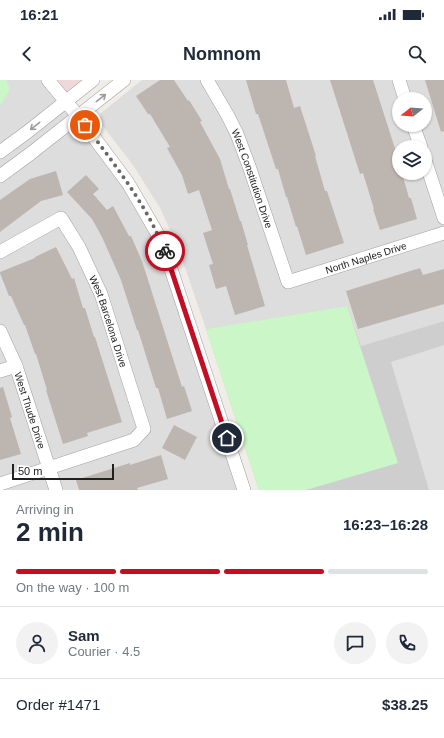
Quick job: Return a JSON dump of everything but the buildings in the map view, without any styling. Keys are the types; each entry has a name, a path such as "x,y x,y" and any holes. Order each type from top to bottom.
{"street":[{"path":"48,80 78,116 128,182 157,233 170,266 244,490"},
{"path":"0,152 93,80"},
{"path":"0,176 124,80"},
{"name":"West Constitution Drive","path":"207,80 237,134 288,282"},
{"path":"399,80 403,92"},
{"path":"432,180 444,218"},
{"name":"West Barcelona Drive","path":"0,252 61,218 80,247 101,294 144,429 134,440 49,468"},
{"name":"North Naples Drive","path":"288,282 444,233"},
{"name":"West Thude Drive","path":"0,331 16,366 56,490"},
{"path":"0,371 16,366"},
{"path":"0,484 49,468"}],"shaded area":[{"path":"0,80 48,80 143,208 244,490 0,490"},
{"path":"48,80 93,80 66,101"},
{"path":"142,80 444,80 444,321 361,346 347,306 206,329 178,247 160,208 133,165 102,125 100,118 101,113"},
{"path":"347,306 361,346 444,321 444,490 259,490 206,329"},
{"path":"444,345 444,490 429,490 391,362"}],"green space":[{"path":"0,80 6,80 10,89 0,106"},
{"path":"347,306 398,463 306,490 259,490 206,329"}],"way so far":[{"path":"85,125 128,182 157,233 165,251"}],"route":[{"path":"165,251 227,438"}]}
